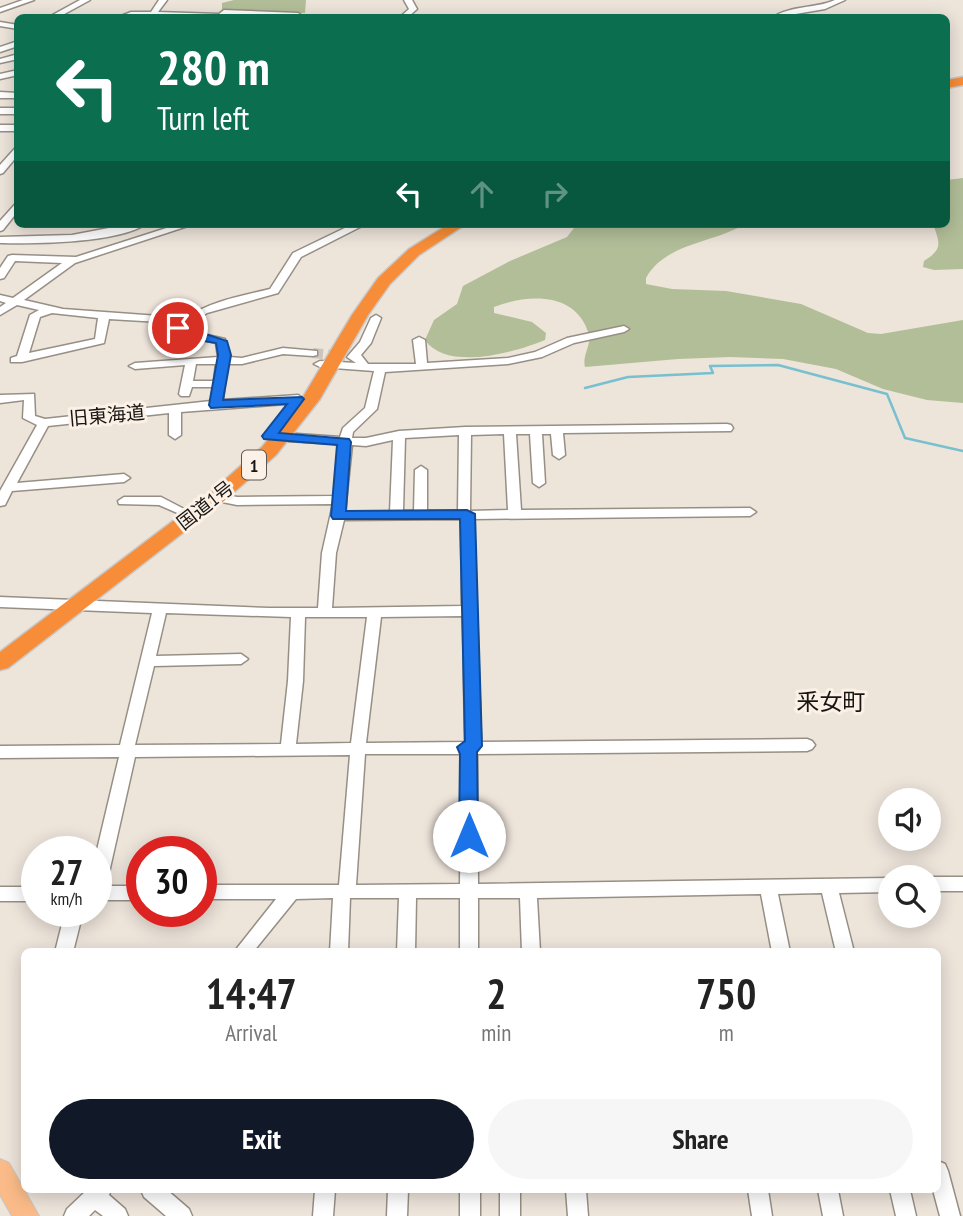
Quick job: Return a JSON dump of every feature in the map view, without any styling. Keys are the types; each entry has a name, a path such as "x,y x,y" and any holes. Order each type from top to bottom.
{"highway":[{"name":"国道1号","path":"0,650 68,606 218,497 311,399 359,298 375,277 404,250 439,228"},
{"name":"国道1号","path":"0,663 276,436 298,399 332,359 369,301 394,270 426,243 452,228"}],"main road":[{"path":"0,1171 26,1216"}],"street":[{"path":"0,10 30,0"},
{"path":"58,14 86,0"},
{"path":"407,14 413,9 408,0"},
{"path":"781,14 828,6 841,0"},
{"path":"222,14 273,14"},
{"path":"0,77 10,91"},
{"path":"2,166 14,148"},
{"path":"0,228 14,209"},
{"path":"0,240 36,242 78,239 124,228"},
{"path":"0,312 71,261 163,228"},
{"path":"216,405 224,349 219,339 180,331 178,328 218,306 274,291 297,255 353,228"},
{"path":"0,276 12,258 71,261"},
{"path":"0,298 54,310 188,321"},
{"path":"54,310 41,311 35,315 18,359 100,341 104,316"},
{"path":"332,359 365,343 376,318"},
{"path":"135,366 242,361 269,352 332,359 365,368 422,366 524,358 571,340 624,329"},
{"path":"419,340 422,366"},
{"path":"332,359 357,357 365,368"},
{"path":"191,362 186,389 219,384"},
{"path":"324,613 329,553 340,500 344,442 349,427 371,409 380,369"},
{"path":"0,399 30,396 29,418 44,423"},
{"name":"旧東海道","path":"0,502 44,423 298,399"},
{"path":"175,409 175,435"},
{"path":"276,436 366,442 399,435 465,431 727,428"},
{"path":"510,430 515,514"},
{"path":"536,430 539,483"},
{"path":"557,430 559,455"},
{"path":"465,431 471,611 469,948"},
{"path":"396,514 399,435"},
{"path":"420,513 421,470"},
{"path":"8,488 124,478"},
{"path":"218,497 237,501 340,500"},
{"path":"124,501 161,501 182,511"},
{"path":"338,516 420,513 750,512"},
{"path":"0,602 298,613 471,611"},
{"path":"108,836 160,609"},
{"path":"288,749 297,692 294,674 298,613"},
{"path":"339,948 374,613"},
{"path":"147,661 241,659"},
{"path":"0,752 807,745"},
{"path":"941,884 963,884"},
{"path":"217,892 528,891 878,885"},
{"path":"768,886 780,948"},
{"path":"829,886 844,948"},
{"path":"406,948 408,890"},
{"path":"246,948 291,891"},
{"path":"528,891 531,948"},
{"path":"0,894 21,893"},
{"path":"65,948 70,927"},
{"path":"941,1182 950,1216"},
{"path":"74,1216 98,1193 118,1216"},
{"path":"155,1193 182,1216"},
{"path":"323,1216 324,1193"},
{"path":"397,1216 398,1193"},
{"path":"470,1193 470,1216"},
{"path":"510,1193 510,1216"},
{"path":"576,1193 578,1216"},
{"path":"758,1193 762,1216"},
{"path":"829,1193 833,1216"},
{"path":"902,1193 906,1216"}],"green space":[{"path":"234,0 306,0 305,13 222,11 222,3"},
{"path":"963,178 963,269 934,270 923,267 924,261 938,246 934,228 950,228 950,180"},
{"path":"574,228 737,228 665,257 654,266 646,278 646,284 672,289 726,291 801,304 868,333 881,334 963,320 963,403 927,400 883,389 836,369 783,359 678,359 585,367 589,335 583,321 574,310 549,300 521,300 494,307 494,313 532,322 546,333 545,340 517,350 465,357 435,350 425,340 434,320 457,304 463,286 510,261 567,237"}],"waterway":[{"path":"585,388 628,377 713,373 710,366 778,365 887,394 905,438 963,451"}],"tunnel":[{"path":"313,353 345,356"}],"district":[{"name":"釆女町","path":"831,701"}],"route":[{"path":"178,328 192,335 221,341 225,355 216,405 298,399 269,436 344,442 338,516 467,514 474,746 466,747 469,754 469,836"}]}
